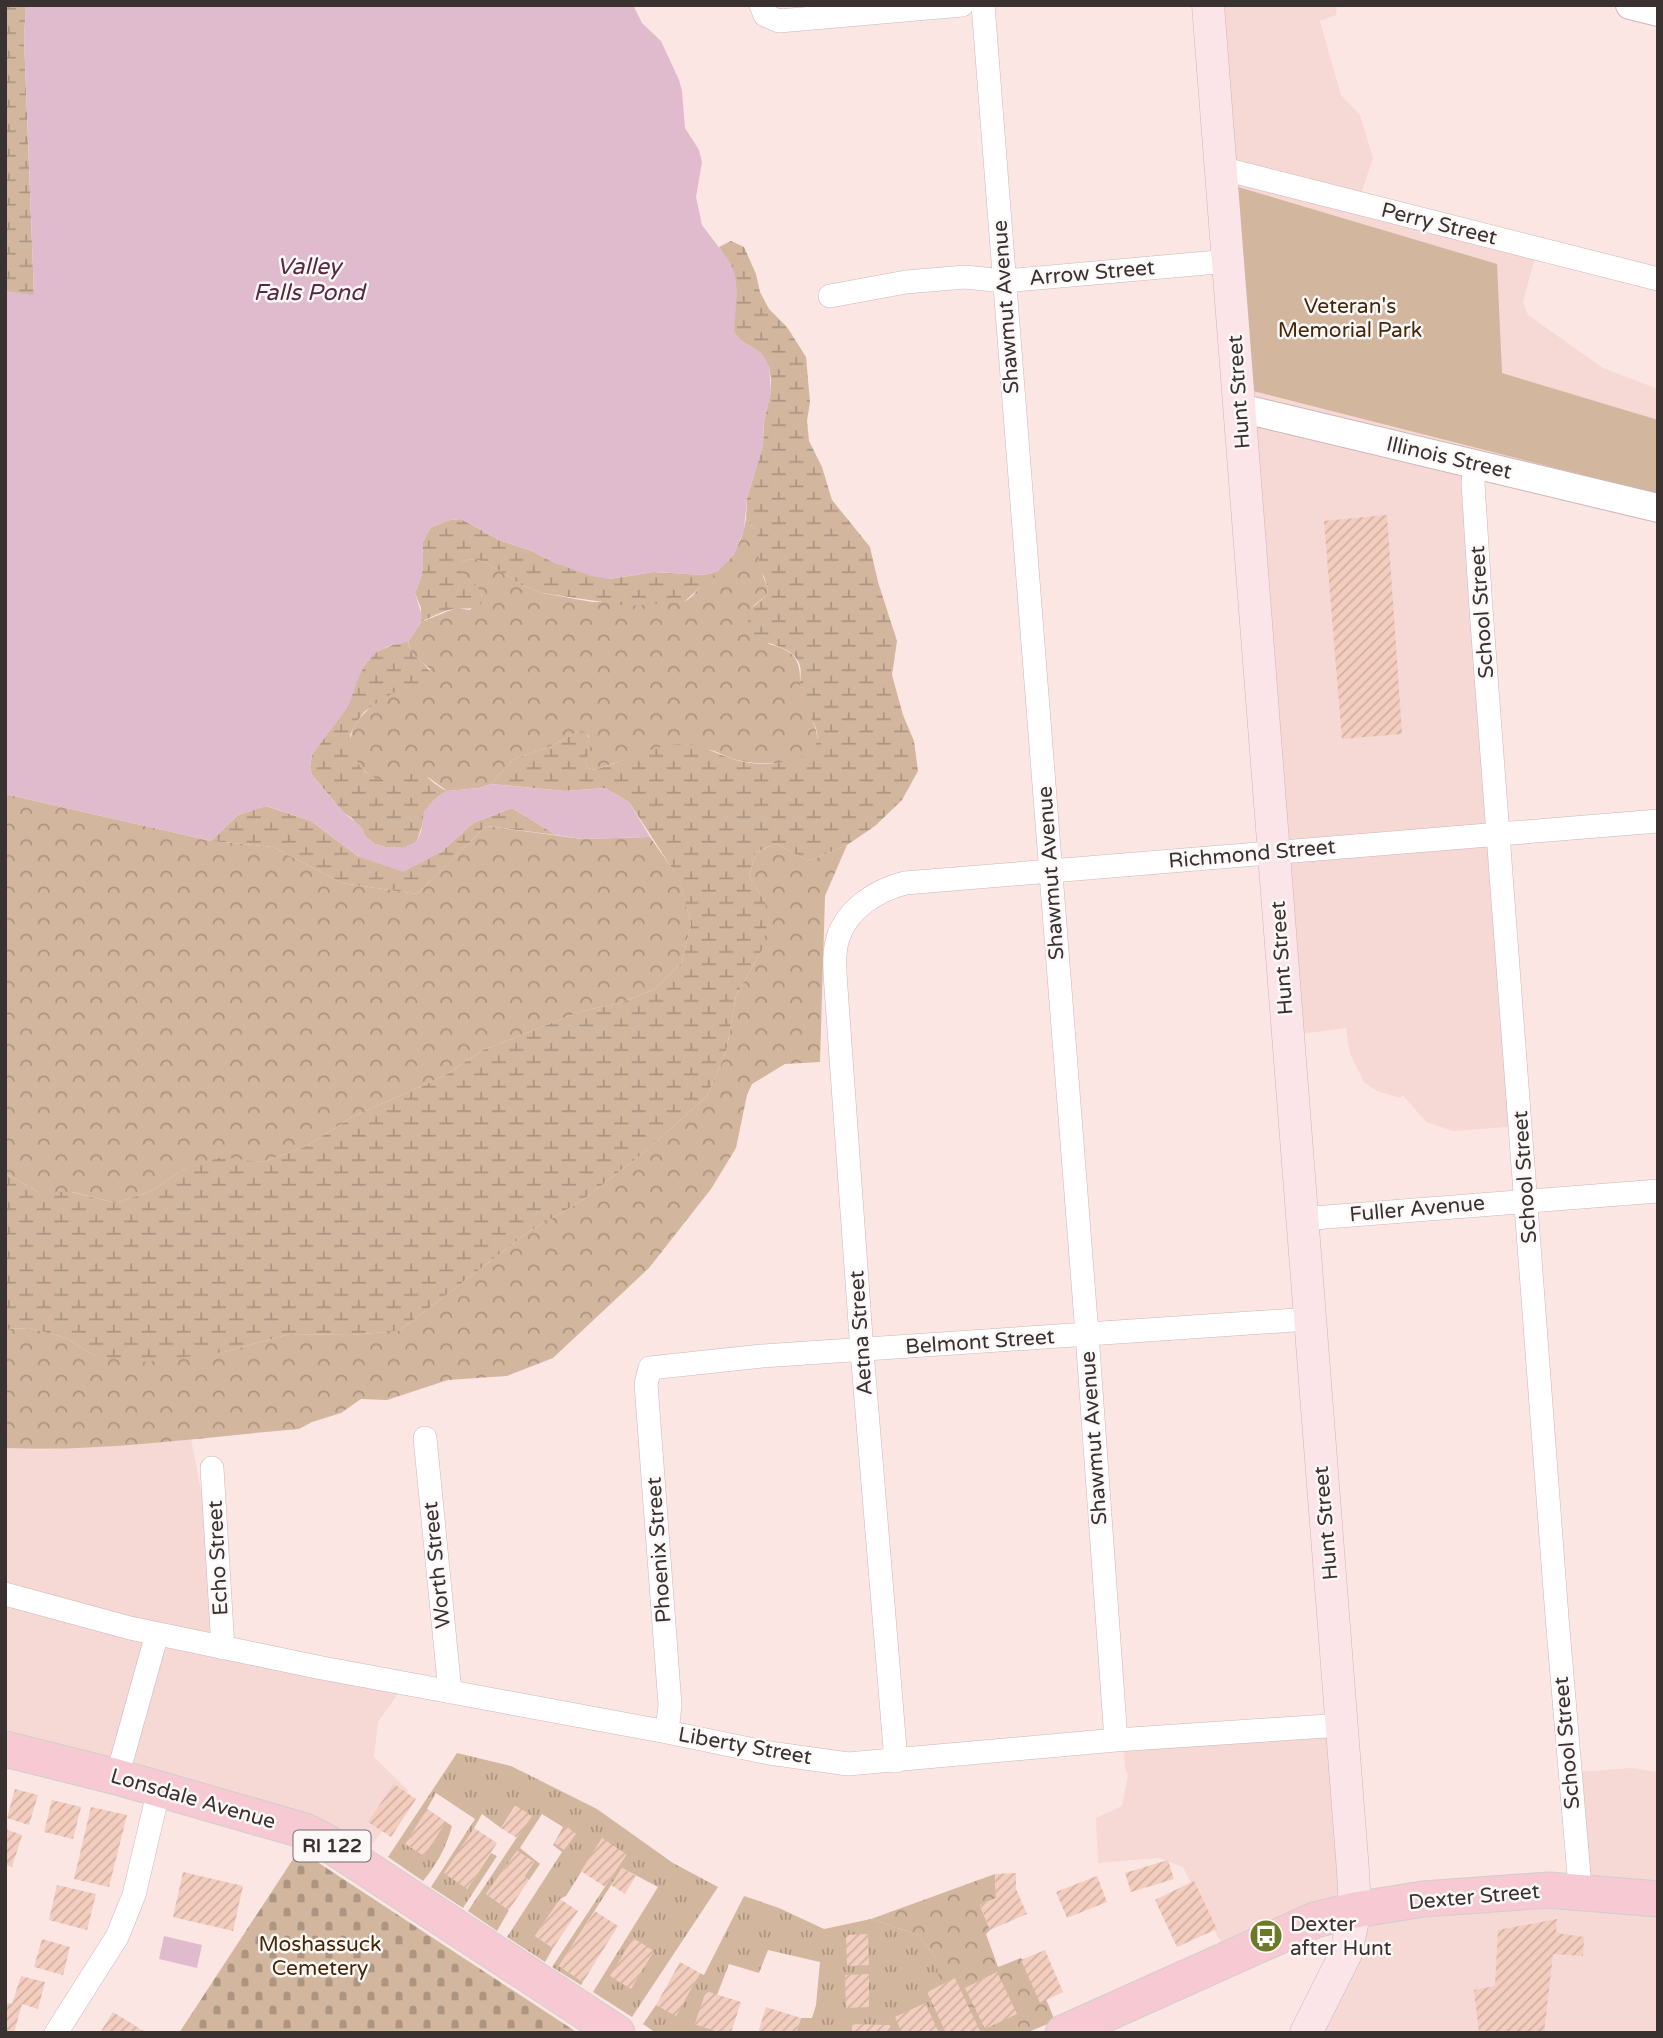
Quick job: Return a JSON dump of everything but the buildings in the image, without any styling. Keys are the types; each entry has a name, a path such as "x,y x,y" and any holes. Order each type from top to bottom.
{"main road":[{"name":"Hunt Street","path":"1208,5 1355,1910 1346,1953 1306,2033"},
{"name":"Lonsdale Avenue","path":"5,1749 281,1823 323,1840 617,2033"},
{"name":"Dexter Street","path":"1063,2033 1315,1920 1355,1910 1423,1899 1549,1890 1658,1899"}],"street":[{"path":"761,5 765,15 779,21 962,5"},
{"name":"Shawmut Avenue","path":"983,5 1087,1334 1116,1740"},
{"path":"1630,5 1658,12"},
{"name":"Perry Street","path":"1220,168 1658,279"},
{"name":"Arrow Street","path":"830,296 906,282 965,277 1004,281 1228,261"},
{"name":"Illinois Street","path":"1240,408 1658,508"},
{"name":"School Street","path":"1475,464 1473,483 1578,1875 1577,1891"},
{"name":"Richmond Street","path":"856,911 868,898 884,888 905,883 1658,821"},
{"name":"Aetna Street","path":"856,911 838,936 835,954 862,1351 896,1761"},
{"name":"Fuller Avenue","path":"1301,1219 1658,1191"},
{"name":"Belmont Street","path":"650,1368 762,1356 1310,1319"},
{"name":"Phoenix Street","path":"650,1368 646,1384 670,1706 667,1732"},
{"name":"Worth Street","path":"425,1438 450,1692"},
{"name":"Echo Street","path":"212,1468 223,1647"},
{"name":"Liberty Street","path":"5,1594 157,1634 769,1753 848,1764 1116,1740 1342,1724"},
{"path":"117,1777 157,1634"},
{"path":"56,2033 117,1937 134,1895 159,1789"}],"shaded area":[{"path":"1214,5 1337,5 1336,15 1320,21 1341,95 1360,115 1373,158 1358,203 1536,254 1523,302 1528,315 1603,368 1658,389 1658,513 1479,471 1521,1126 1453,1131 1426,1122 1403,1095 1400,1098 1377,1091 1364,1082 1350,1054 1346,1028 1293,1035"},
{"path":"191,1439 202,1496 217,1504 230,1646 405,1684 378,1722 374,1757 408,1790 397,1812 358,1863 5,1754 5,1448 41,1450"},
{"path":"1345,1732 1355,1915 1584,1898 1579,1772 1631,1768 1658,1772 1658,2033 1308,2033 1350,1920 1233,1960 1217,1935 1183,1867 1159,1858 1098,1863 1096,1818 1122,1806 1128,1775 1124,1750"}],"green space":[{"path":"5,5 26,5 24,37 34,296 5,291"},
{"name":"Veteran's Memorial Park","path":"1238,187 1497,264 1502,373 1658,420 1658,494 1253,391"},
{"path":"731,241 744,247 769,309 787,327 806,357 810,402 807,421 809,441 822,467 832,500 870,547 897,641 892,675 903,715 914,741 918,771 902,800 875,826 847,845 809,861 776,844 756,852 749,876 765,902 768,920 762,950 736,996 726,1052 707,1096 647,1150 580,1202 531,1230 399,1331 350,1335 290,1334 224,1352 147,1362 95,1356 66,1338 30,1328 5,1329 5,1173 38,1192 72,1192 116,1203 151,1191 182,1170 221,1157 263,1162 307,1146 350,1118 444,1076 483,1050 582,1011 620,1003 655,989 682,962 691,924 679,879 629,802 605,788 565,791 491,784 514,759 551,746 579,731 585,732 592,742 585,763 588,768 594,770 670,745 694,745 736,760 764,764 801,757 815,746 817,731 800,695 799,662 781,647 757,637 751,632 748,623 748,611 767,595 768,587 759,565 757,531 746,519 747,498 763,445 771,380 769,366 761,353 740,340 734,332 736,288 732,270 719,247"},
{"path":"461,519 499,540 532,551 555,563 609,579 654,572 703,575 717,572 684,602 630,606 542,593 522,585 485,562 469,559 462,562 460,567 479,589 481,604 473,608 445,611 421,622 421,608 415,593 423,569 422,543 431,527"},
{"path":"746,519 757,531 763,577 768,587 767,595 753,606 769,644 795,657 803,701 816,732 816,746 801,759 763,763 739,760 704,750 636,758 594,770 588,768 585,763 589,736 579,731 551,746 514,759 491,784 479,788 447,791 428,777 390,783 373,778 360,766 352,750 351,741 352,732 359,719 378,701 399,689 421,689 430,669 413,654 408,642 421,622 456,608 470,610 482,595 462,573 459,567 462,562 469,559 485,562 522,585 542,593 592,602 684,602 732,556"},
{"path":"400,642 408,642 412,652 432,676 428,684 421,689 400,689 364,712 350,735 356,761 365,772 377,779 396,782 419,773 447,791 428,808 416,842 406,847 385,847 366,837 312,775 310,767 312,755 366,663 376,652"},
{"path":"5,794 211,841 273,847 342,883 417,894 486,826 582,839 650,837 679,878 691,924 682,962 655,989 620,1003 582,1011 483,1050 444,1076 350,1118 307,1146 263,1162 221,1158 182,1170 151,1191 116,1203 73,1192 38,1192 5,1173"},
{"path":"266,806 311,821 359,857 440,853 473,823 512,808 556,835 486,826 417,894 342,883 273,847 211,841 238,815"},
{"path":"776,844 809,861 847,845 825,896 820,1062 785,1064 752,1084 747,1095 736,1148 711,1189 649,1268 553,1358 507,1376 448,1380 387,1400 361,1399 341,1413 299,1429 115,1446 5,1448 5,1329 30,1328 66,1338 95,1356 224,1352 290,1334 350,1335 399,1331 531,1230 580,1202 647,1150 707,1096 726,1052 736,996 762,950 765,902 749,876 756,852"},
{"path":"457,1753 511,1766 597,1809 673,1863 718,1887 632,2017 593,1992 658,1887 622,1868 559,1966 583,1982 581,1985 552,1967 626,1855 602,1839 566,1896 560,1899 535,1936 553,1948 545,1962 507,1937 562,1852 553,1845 563,1827 542,1814 520,1848 540,1864 529,1880 524,1877 534,1862 517,1851 486,1894 509,1910 497,1931 468,1911 531,1816 515,1806 501,1828 482,1814 474,1828 467,1889 491,1853 497,1856 463,1908 431,1887 475,1819 436,1793 427,1809 452,1826 444,1849 428,1875 423,1881 388,1857"},
{"name":"Moshassuck Cemetery","path":"299,1850 578,2033 179,2033"},
{"path":"995,1874 996,1898 980,1905 990,1930 986,1934 998,1967 1021,1958 1046,1999 1055,2021 1026,2033 946,2033 927,1992 941,1985 934,1955 918,1935 871,1919"},
{"path":"744,1896 779,1908 824,1929 871,1919 918,1935 934,1955 942,1981 946,2033 796,2033 801,2018 812,2018 816,2005 820,1962 768,1950 759,1973 729,1964 717,1995 706,1992 695,2024 722,2033 656,2033 643,2024 656,2005 676,2015 700,1973 704,1975"}],"water":[{"name":"Valley Falls Pond","path":"26,5 633,5 642,23 661,41 679,80 685,128 699,150 702,162 696,197 702,225 730,262 735,275 737,291 734,332 740,340 761,353 769,366 771,391 764,421 763,445 747,498 744,530 734,555 717,572 703,575 654,572 609,579 591,576 555,563 532,551 499,540 461,519 431,527 422,543 423,569 415,593 422,616 421,622 408,642 377,652 366,663 348,707 312,755 310,767 312,775 344,813 362,827 366,837 385,847 406,847 416,842 421,832 424,811 438,796 447,791 491,784 565,791 605,788 629,802 650,837 582,839 556,835 512,808 473,823 440,853 403,872 359,857 311,821 267,806 238,815 211,841 5,794 5,291 34,295 24,37"},
{"path":"164,1936 202,1945 197,1968 159,1959"}],"place":[{"name":"Dexter after Hunt","path":"1266,1936"}]}
